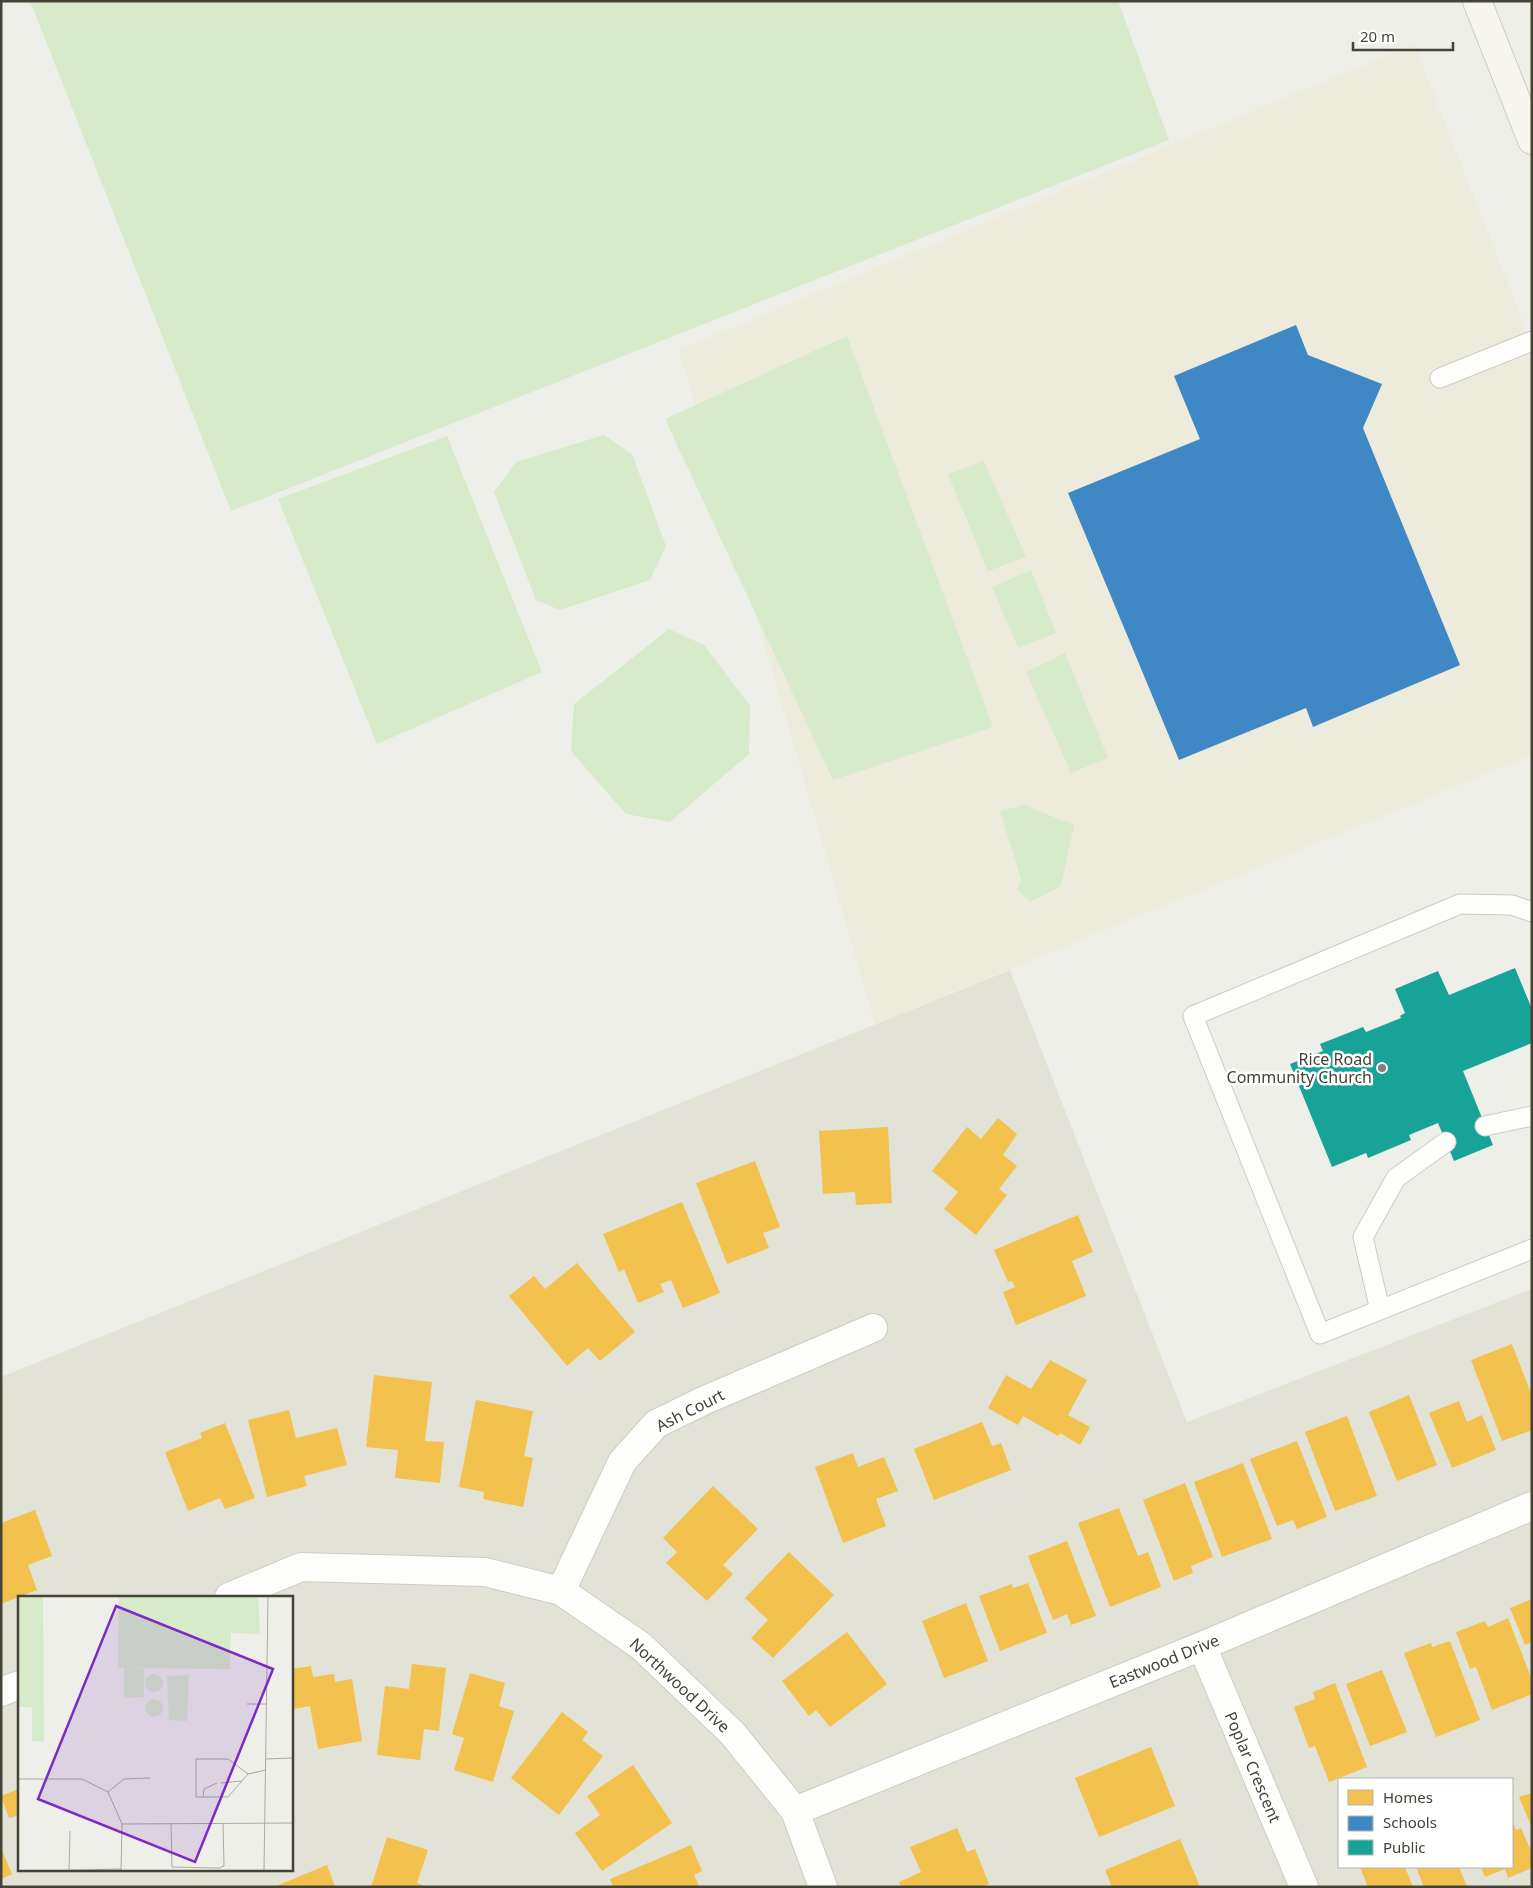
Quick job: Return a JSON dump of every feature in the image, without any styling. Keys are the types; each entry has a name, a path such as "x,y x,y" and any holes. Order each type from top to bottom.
{"street":[{"path":"1477,1 1532,140"},
{"name":"Ash Court","path":"561,1591 622,1462 656,1424 703,1401 873,1328"},
{"name":"Eastwood Drive","path":"795,1812 1202,1646 1532,1506"},
{"name":"Northwood Drive","path":"231,1596 301,1567 485,1572 561,1591 641,1646 733,1734 795,1812 823,1887"},
{"name":"Poplar Crescent","path":"1202,1646 1304,1887"},
{"path":"1,1692 18,1685"}],"lane":[{"path":"1440,378 1532,341"},
{"path":"1532,912 1512,905 1460,904 1193,1016 1320,1334 1532,1249"},
{"path":"1485,1126 1532,1116"},
{"path":"1380,1310 1363,1237 1396,1178 1446,1142"}],"shaded area":[{"path":"1414,44 1532,345 1532,755 875,1024 679,350"},
{"path":"1010,970 1187,1422 1532,1289 1532,1887 1,1887 1,1377"}],"green space":[{"path":"30,1 1118,1 1169,140 231,511"},
{"path":"847,336 993,727 833,780 665,419"},
{"path":"604,435 632,454 666,546 650,580 560,610 536,600 494,492 516,462"},
{"path":"447,436 542,672 377,744 278,499"},
{"path":"984,461 1026,557 988,571 948,474"},
{"path":"1031,570 1056,633 1018,648 992,587"},
{"path":"669,629 704,645 750,706 749,754 670,822 626,814 571,751 574,704"},
{"path":"1065,653 1108,758 1071,773 1026,672"},
{"path":"1024,805 1074,825 1061,886 1030,902 1017,889 1021,879 1000,811"}],"building: Homes":[{"path":"998,1118 1017,1134 1003,1155 1017,1166 999,1189 1007,1195 976,1235 944,1209 958,1192 932,1171 967,1127 981,1139"},
{"path":"888,1127 892,1203 856,1205 855,1192 823,1194 819,1131"},
{"path":"755,1161 780,1227 763,1233 769,1248 727,1264 696,1183"},
{"path":"682,1202 720,1293 683,1308 671,1280 660,1284 664,1292 638,1303 624,1269 619,1272 603,1234"},
{"path":"1078,1215 1093,1252 1072,1261 1086,1296 1016,1325 1003,1292 1015,1287 1012,1281 1008,1282 994,1250"},
{"path":"577,1263 635,1332 600,1361 588,1348 567,1366 509,1296 534,1276 545,1289"},
{"path":"1512,1344 1530,1391 1532,1390 1532,1430 1502,1441 1471,1360"},
{"path":"1050,1360 1087,1380 1068,1415 1090,1427 1080,1445 1060,1433 1058,1436 1023,1416 1018,1425 988,1408 1006,1375 1031,1389"},
{"path":"374,1375 432,1382 425,1441 444,1442 440,1483 395,1478 398,1450 366,1447"},
{"path":"1409,1395 1437,1465 1397,1481 1369,1412"},
{"path":"476,1400 533,1411 524,1456 533,1458 523,1507 483,1499 484,1492 459,1487"},
{"path":"1459,1401 1467,1422 1482,1415 1496,1450 1452,1468 1429,1413"},
{"path":"289,1410 296,1438 337,1428 347,1465 304,1476 307,1486 267,1497 248,1420"},
{"path":"1347,1416 1377,1496 1335,1511 1305,1432"},
{"path":"982,1422 992,1446 1001,1443 1011,1470 934,1500 914,1449"},
{"path":"225,1423 255,1498 225,1509 220,1498 188,1511 165,1452 202,1438 200,1433"},
{"path":"1297,1441 1327,1517 1297,1529 1293,1520 1277,1526 1250,1459"},
{"path":"853,1453 858,1467 884,1457 898,1491 876,1499 886,1526 843,1543 815,1467"},
{"path":"1243,1463 1272,1539 1222,1557 1194,1482"},
{"path":"1185,1483 1213,1557 1191,1566 1193,1573 1174,1581 1143,1500"},
{"path":"713,1486 758,1529 723,1565 733,1574 707,1601 666,1563 677,1552 663,1538"},
{"path":"1119,1508 1138,1556 1148,1552 1161,1587 1110,1607 1078,1523"},
{"path":"35,1510 52,1556 28,1565 37,1590 1,1604 1,1523"},
{"path":"1067,1541 1096,1616 1071,1625 1067,1614 1053,1620 1028,1556"},
{"path":"789,1552 834,1595 773,1658 751,1638 768,1620 745,1598"},
{"path":"1028,1583 1047,1633 1000,1651 979,1596 1012,1584 1013,1588"},
{"path":"1532,1599 1532,1642 1525,1645 1510,1608"},
{"path":"966,1603 988,1661 944,1678 922,1621"},
{"path":"1508,1618 1532,1680 1532,1694 1492,1710 1476,1667 1470,1669 1456,1632 1485,1621 1488,1627"},
{"path":"847,1632 887,1684 830,1727 816,1710 809,1716 782,1681"},
{"path":"1450,1641 1480,1720 1436,1737 1404,1653 1431,1643 1432,1647"},
{"path":"412,1664 446,1668 439,1731 424,1729 420,1760 377,1755 385,1686 409,1689"},
{"path":"311,1666 313,1677 334,1674 335,1682 352,1679 362,1741 318,1749 310,1706 293,1709 292,1669"},
{"path":"1382,1670 1407,1732 1370,1746 1346,1684"},
{"path":"470,1673 505,1683 499,1706 514,1711 493,1782 454,1770 464,1738 452,1734"},
{"path":"1335,1683 1367,1767 1329,1782 1315,1746 1309,1748 1294,1707 1315,1699 1313,1692"},
{"path":"562,1712 588,1732 582,1740 603,1756 559,1815 511,1778"},
{"path":"1151,1747 1175,1806 1099,1837 1075,1778"},
{"path":"633,1765 672,1823 602,1871 575,1833 600,1815 587,1796"},
{"path":"18,1789 18,1815 9,1818 1,1796"},
{"path":"1532,1793 1532,1828 1519,1797"},
{"path":"1513,1823 1516,1830 1521,1828 1532,1853 1532,1868 1508,1878 1505,1869 1485,1877 1481,1868 1513,1868"},
{"path":"957,1828 967,1852 975,1849 989,1884 982,1887 901,1887 899,1882 921,1872 910,1847"},
{"path":"387,1837 428,1850 417,1883 427,1887 371,1887"},
{"path":"1180,1839 1200,1887 1112,1887 1105,1870"},
{"path":"691,1845 702,1871 694,1875 699,1886 613,1887 610,1879"},
{"path":"1,1848 12,1874 1,1879"},
{"path":"327,1865 335,1887 274,1887"},
{"path":"1360,1868 1405,1868 1413,1887 1368,1887"},
{"path":"1416,1868 1459,1868 1467,1887 1424,1887"}],"building: Schools":[{"path":"1296,325 1308,355 1382,384 1363,428 1460,665 1313,727 1306,708 1179,760 1068,493 1200,439 1174,376"}],"building: Public":[{"name":"Rice Road Community Church","path":"1515,968 1532,1009 1532,1043 1463,1071 1493,1145 1454,1161 1438,1123 1409,1135 1411,1140 1368,1158 1366,1153 1332,1167 1290,1064 1323,1051 1320,1044 1363,1027 1366,1032 1401,1018 1400,1016 1405,1013 1395,989 1438,971 1449,995"}],"place":[{"name":"Rice Road Community Church","path":"1382,1068"}]}
